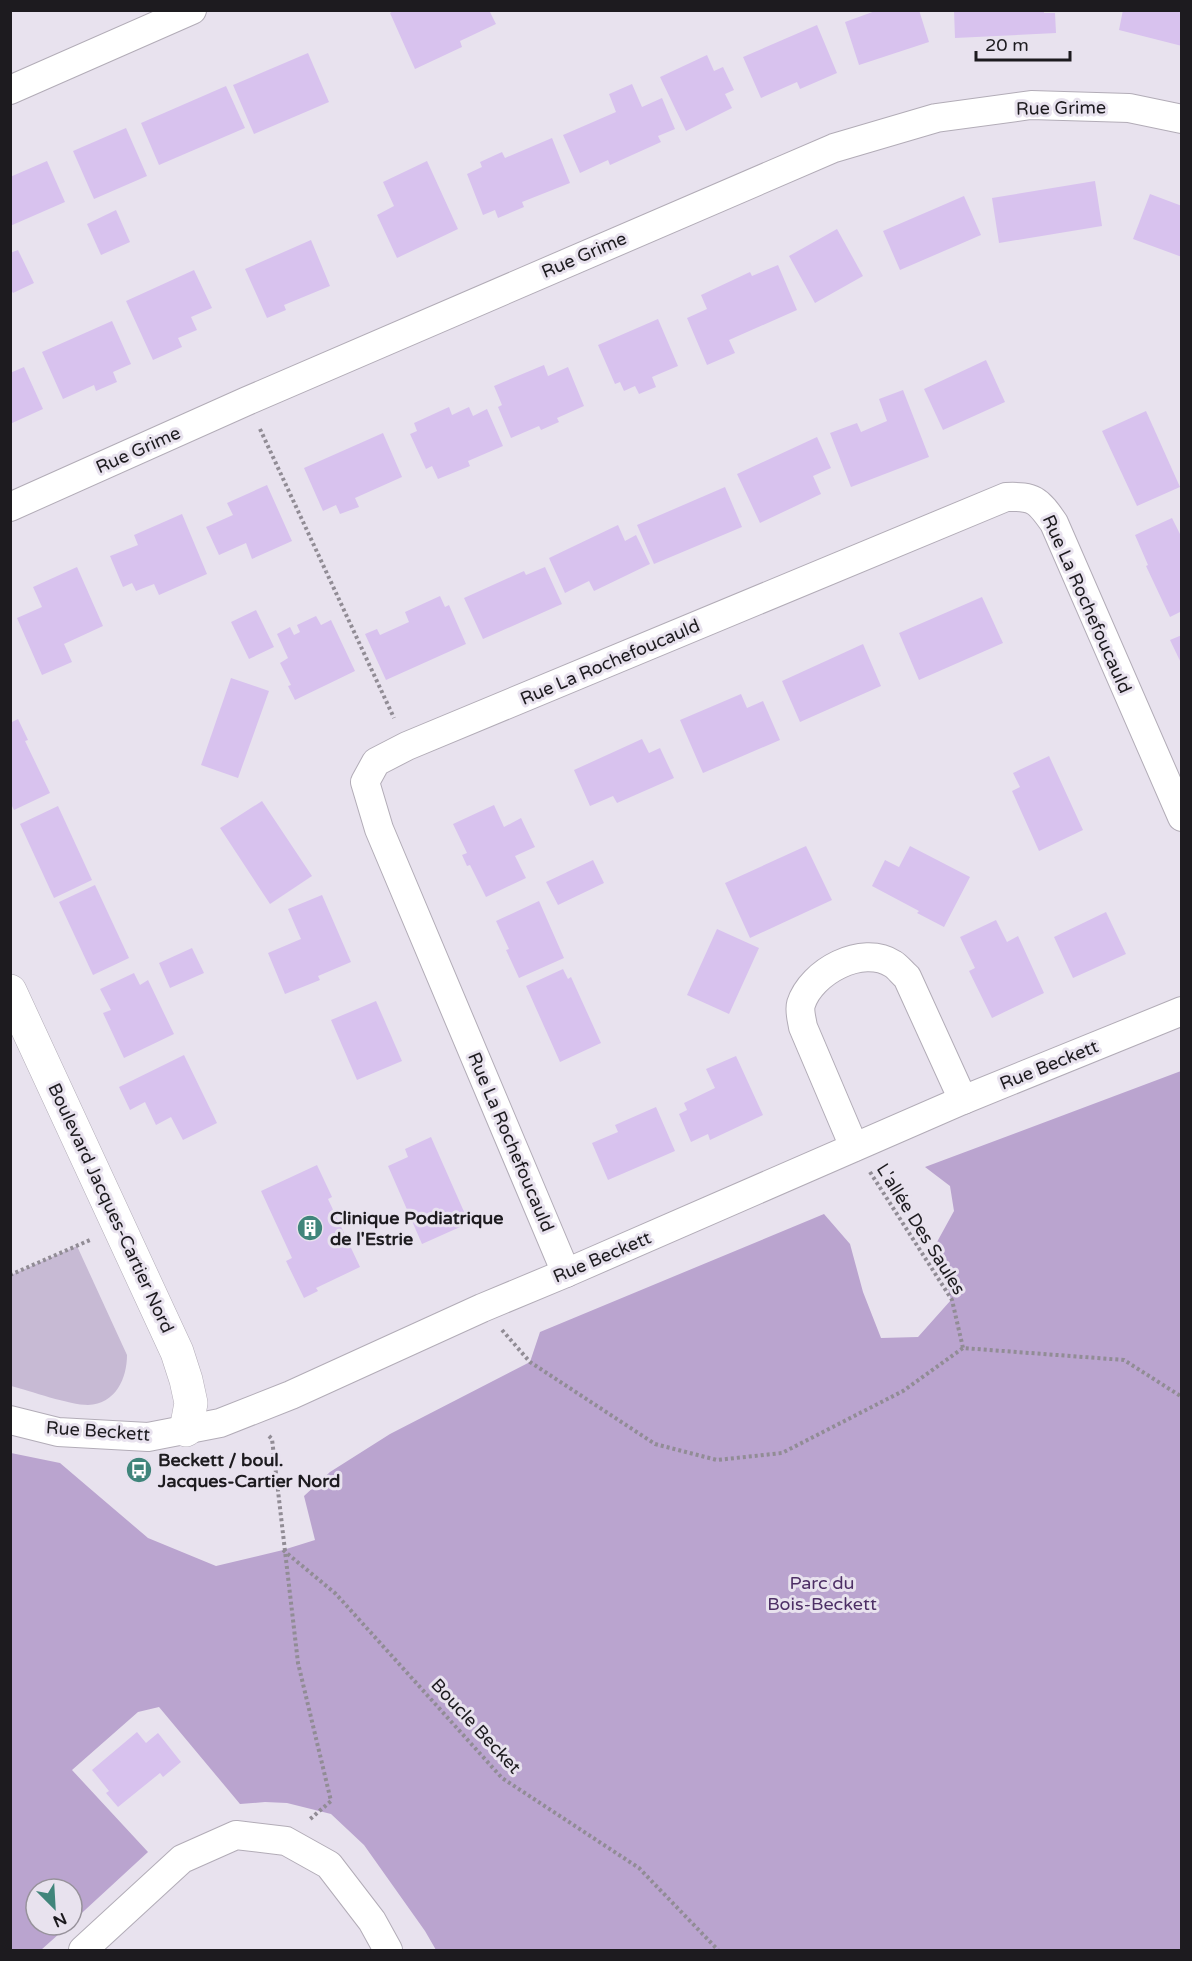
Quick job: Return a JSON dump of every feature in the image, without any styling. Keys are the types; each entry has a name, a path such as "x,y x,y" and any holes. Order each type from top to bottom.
{"street":[{"path":"10,90 192,10"},
{"name":"Rue Grime","path":"10,507 247,401 834,148 936,118 1031,105 1129,108 1182,119"},
{"name":"Rue La Rochefoucauld","path":"566,1273 376,820 365,782 376,762 407,746 1006,497 1028,496 1042,505 1054,523 1182,817"},
{"path":"854,1147 803,1027 801,1006 811,985 825,972 847,961 870,957 892,963 907,977 963,1100"},
{"name":"Boulevard Jacques-Cartier Nord","path":"10,991 177,1352 191,1403 186,1431"},
{"name":"Rue Beckett","path":"10,1420 58,1432 148,1437 220,1423 291,1395 482,1308 963,1100 1182,1011"},
{"path":"83,1950 182,1859 236,1835 286,1841 329,1865 372,1921 388,1950"}],"path":[{"path":"247,401 407,746"},
{"name":"L'allée Des Saules","path":"854,1147 951,1300 963,1348"},
{"path":"10,1275 120,1227"},
{"path":"482,1308 530,1362 655,1444 717,1460 782,1453 903,1390 963,1348 1124,1360 1182,1397"},
{"path":"252,1411 272,1439 283,1550 298,1663 331,1801 286,1841"},
{"name":"Boucle Becket","path":"283,1550 336,1594 502,1778 639,1868 718,1950"}],"shaded area":[{"path":"77,1246 127,1355 125,1372 118,1388 113,1395 98,1404 80,1404 11,1386 11,1275"}],"green space":[{"name":"Parc du Bois-Beckett","path":"1181,1071 1181,1950 436,1950 364,1845 331,1814 287,1803 240,1804 159,1707 138,1712 72,1770 148,1852 84,1911 84,1877 24,1877 24,1937 56,1937 41,1950 11,1950 11,1453 60,1463 148,1538 216,1566 315,1540 304,1496 330,1472 390,1434 530,1362 540,1332 824,1214 850,1244 863,1292 881,1338 918,1337 951,1300 937,1242 954,1211 950,1186 925,1167"}],"building":[{"path":"395,10 489,10 496,24 460,41 462,47 415,69 390,13"},
{"path":"878,10 919,10 929,42 859,65 845,22"},
{"path":"954,10 1044,10 1044,13 1055,13 1056,33 955,38"},
{"path":"1123,10 1182,10 1182,46 1119,30"},
{"path":"817,25 837,73 800,89 797,82 761,98 743,57"},
{"path":"308,53 329,102 254,134 233,85"},
{"path":"707,55 714,71 723,67 734,90 725,94 732,108 686,131 660,77"},
{"path":"632,84 642,107 662,98 675,129 658,136 661,142 610,165 608,160 580,173 563,135 616,112 609,94"},
{"path":"226,86 245,128 159,165 141,123"},
{"path":"126,128 147,176 94,199 73,151"},
{"path":"552,138 570,183 522,202 524,207 498,218 495,210 483,215 467,174 482,167 480,162 502,152 505,158"},
{"path":"47,161 65,202 10,226 10,177"},
{"path":"427,161 458,229 397,258 377,215 394,206 383,182"},
{"path":"1095,181 1102,226 999,243 992,198"},
{"path":"1150,194 1182,206 1182,257 1133,239"},
{"path":"964,196 981,235 900,270 883,231"},
{"path":"116,210 130,242 101,255 87,224"},
{"path":"837,229 863,276 815,303 789,256"},
{"path":"311,240 330,286 284,305 286,310 267,318 245,269"},
{"path":"18,250 34,283 13,293 10,288 10,253"},
{"path":"778,265 797,310 729,340 735,353 707,365 687,318 707,309 701,295 750,272 752,276"},
{"path":"194,270 212,308 191,317 197,330 178,338 182,347 153,360 126,301"},
{"path":"658,319 678,366 652,377 656,387 639,394 635,386 624,391 620,382 615,384 598,345"},
{"path":"112,321 131,364 113,372 117,382 96,391 94,385 63,399 42,352"},
{"path":"986,360 1005,402 943,430 924,389"},
{"path":"544,365 548,376 568,367 584,406 557,418 559,422 541,430 539,426 511,438 498,407 502,405 494,386"},
{"path":"24,367 43,409 10,424 10,373"},
{"path":"903,390 929,457 851,487 830,433 857,423 861,432 887,421 879,399"},
{"path":"449,407 452,415 469,407 473,416 487,409 503,446 468,461 470,466 438,479 432,466 426,469 410,434 417,431 414,423"},
{"path":"1146,411 1180,487 1137,506 1102,431"},
{"path":"383,433 402,477 355,498 359,507 340,514 336,505 323,511 304,468"},
{"path":"817,437 831,468 813,476 821,494 760,523 737,474"},
{"path":"267,485 292,541 252,559 246,543 219,555 206,527 233,515 227,503"},
{"path":"725,487 742,527 654,564 637,525"},
{"path":"182,514 207,574 159,595 154,584 136,591 132,583 123,587 110,556 138,545 134,535"},
{"path":"1172,518 1182,538 1182,611 1170,617 1146,566 1148,565 1135,535"},
{"path":"618,525 625,541 636,535 650,564 594,591 589,581 565,593 549,558"},
{"path":"77,567 103,626 64,644 72,662 42,675 17,618 42,607 33,587"},
{"path":"545,567 562,604 483,639 464,598 524,571 526,575"},
{"path":"440,596 445,607 449,605 466,644 386,680 365,634 377,629 380,635 409,622 405,612"},
{"path":"982,597 1003,643 919,680 899,633"},
{"path":"256,610 274,647 249,659 231,622"},
{"path":"316,616 321,625 331,620 355,671 295,700 288,686 291,685 280,663 288,658 277,634 290,627 294,635 300,632 297,625"},
{"path":"1182,635 1182,665 1170,640"},
{"path":"863,644 881,686 800,722 782,681"},
{"path":"231,678 269,691 238,778 201,765"},
{"path":"741,694 747,708 763,701 780,740 703,773 680,720"},
{"path":"18,719 28,740 25,741 50,793 14,810 10,802 10,723"},
{"path":"642,739 649,753 660,748 674,778 617,803 613,796 590,806 574,770"},
{"path":"1049,756 1083,830 1039,851 1012,791 1020,787 1013,773"},
{"path":"262,801 312,876 270,904 220,828"},
{"path":"494,805 504,827 521,818 535,847 515,856 526,878 486,897 470,865 467,866 462,855 467,853 453,824"},
{"path":"58,806 92,880 54,898 20,824"},
{"path":"806,846 832,900 750,938 725,883"},
{"path":"910,846 970,877 944,927 872,886 885,860 899,867"},
{"path":"593,860 604,883 558,905 546,882"},
{"path":"95,885 129,958 93,975 59,902"},
{"path":"322,895 351,962 318,976 320,980 285,994 268,953 301,939 288,909"},
{"path":"539,901 564,958 519,978 496,921"},
{"path":"1106,912 1126,954 1073,978 1054,937"},
{"path":"996,920 1007,942 1018,936 1044,993 992,1018 969,971 975,968 960,937"},
{"path":"717,929 759,948 729,1014 687,995"},
{"path":"192,948 204,973 170,988 159,963"},
{"path":"563,969 568,979 571,977 601,1043 560,1062 526,986"},
{"path":"134,973 140,985 148,980 174,1034 124,1058 103,1013 111,1010 100,989"},
{"path":"376,1001 402,1061 357,1080 331,1020"},
{"path":"184,1055 217,1123 183,1140 171,1117 156,1125 145,1102 130,1110 119,1087"},
{"path":"736,1056 763,1115 710,1140 708,1134 691,1142 679,1114 687,1110 684,1103 715,1088 706,1069"},
{"path":"656,1107 675,1151 608,1180 592,1143 618,1132 615,1125"},
{"path":"431,1137 469,1223 422,1244 388,1166 408,1157 405,1149"},
{"name":"Clinique Podiatrique de l'Estrie","path":"317,1165 332,1197 328,1199 360,1267 316,1288 318,1291 304,1298 286,1261 292,1258 261,1191"},
{"path":"137,1732 146,1743 158,1733 181,1762 163,1777 160,1773 118,1807 106,1793 109,1791 92,1770"}],"place":[{"name":"Clinique Podiatrique de l'Estrie","path":"310,1228"},
{"name":"Beckett / boul. Jacques-Cartier Nord","path":"139,1470"}]}
